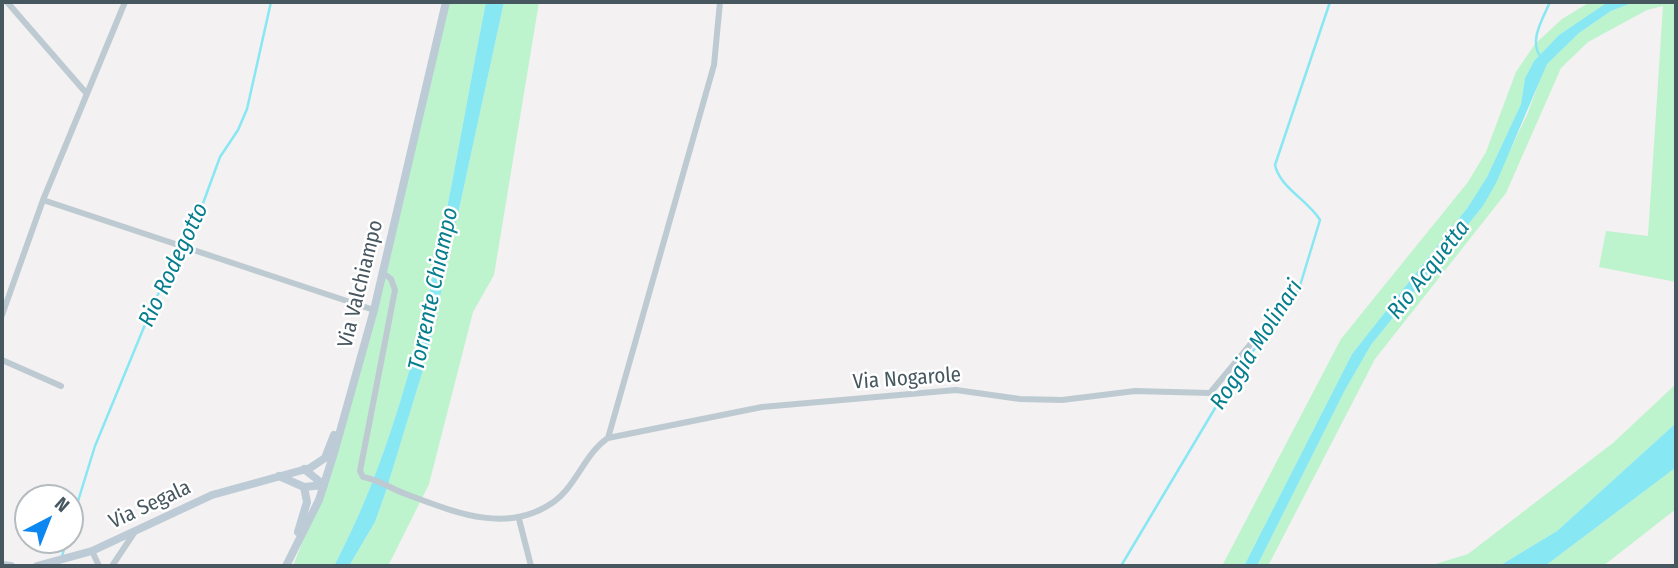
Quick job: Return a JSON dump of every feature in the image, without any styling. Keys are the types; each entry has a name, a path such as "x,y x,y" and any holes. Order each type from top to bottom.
{"main road":[{"name":"Via Valchiampo","path":"286,566 324,485 346,410 374,310 446,2"},
{"path":"324,485 304,469 324,458 346,410"},
{"name":"Via Segala","path":"37,566 92,551 212,495 304,469"},
{"path":"279,476 304,487 324,485"},
{"path":"292,555 307,502 304,487"},
{"path":"2,565 12,566"}],"street":[{"path":"8,2 87,94"},
{"path":"2,315 43,200 125,2"},
{"path":"382,272 391,279 395,290 360,471 363,477 470,515 519,519 539,511 571,487 597,445 608,438 714,65 720,2"},
{"path":"43,200 374,310"},
{"name":"Via Nogarole","path":"608,438 762,407 956,390 1020,399 1062,400 1135,391 1210,393 1283,305"},
{"path":"2,360 61,386"},
{"path":"519,519 531,566"},
{"path":"112,566 134,532"},
{"path":"92,551 99,566"}],"green space":[{"path":"446,2 486,2 430,291 411,363 390,433 365,501 334,566 293,566 334,462"},
{"path":"504,2 539,2 494,275 473,312 429,484 388,566 349,566 375,522 427,357"},
{"path":"1590,2 1609,2 1559,35 1534,61 1525,78 1521,104 1487,177 1468,207 1352,354 1244,566 1222,566 1341,339 1468,182 1486,152 1516,72 1535,44 1562,19"},
{"path":"1634,2 1676,2 1676,282 1599,267 1606,231 1648,236 1663,6 1647,10 1588,42 1561,68 1506,193 1375,359 1268,566 1257,566 1345,390 1371,345 1483,206 1527,115 1546,64 1579,33 1611,11"},
{"path":"1676,384 1676,423 1557,531 1499,566 1429,566 1468,554 1613,443"},
{"path":"1676,467 1676,509 1603,566 1545,566"}],"water":[{"name":"Torrente Chiampo","path":"486,2 504,2 427,357 375,522 349,566 334,566 365,501 390,433 411,363 430,291"},
{"name":"Rio Acquetta","path":"1608,2 1634,2 1611,11 1579,33 1547,64 1497,181 1483,206 1371,345 1345,390 1257,566 1244,566 1352,354 1468,207 1487,177 1521,104 1525,78 1534,61 1559,35"},
{"path":"1676,423 1675,468 1545,566 1499,566 1557,531"}],"waterway":[{"name":"Rio Rodegotto","path":"83,484 95,446 156,298 191,236 220,157 238,130 247,109 271,2"},
{"name":"Roggia Molinari","path":"1121,566 1233,378 1299,289 1320,220 1282,180 1275,165 1330,2"},
{"path":"1541,57 1537,51 1536,37 1550,2"}]}
